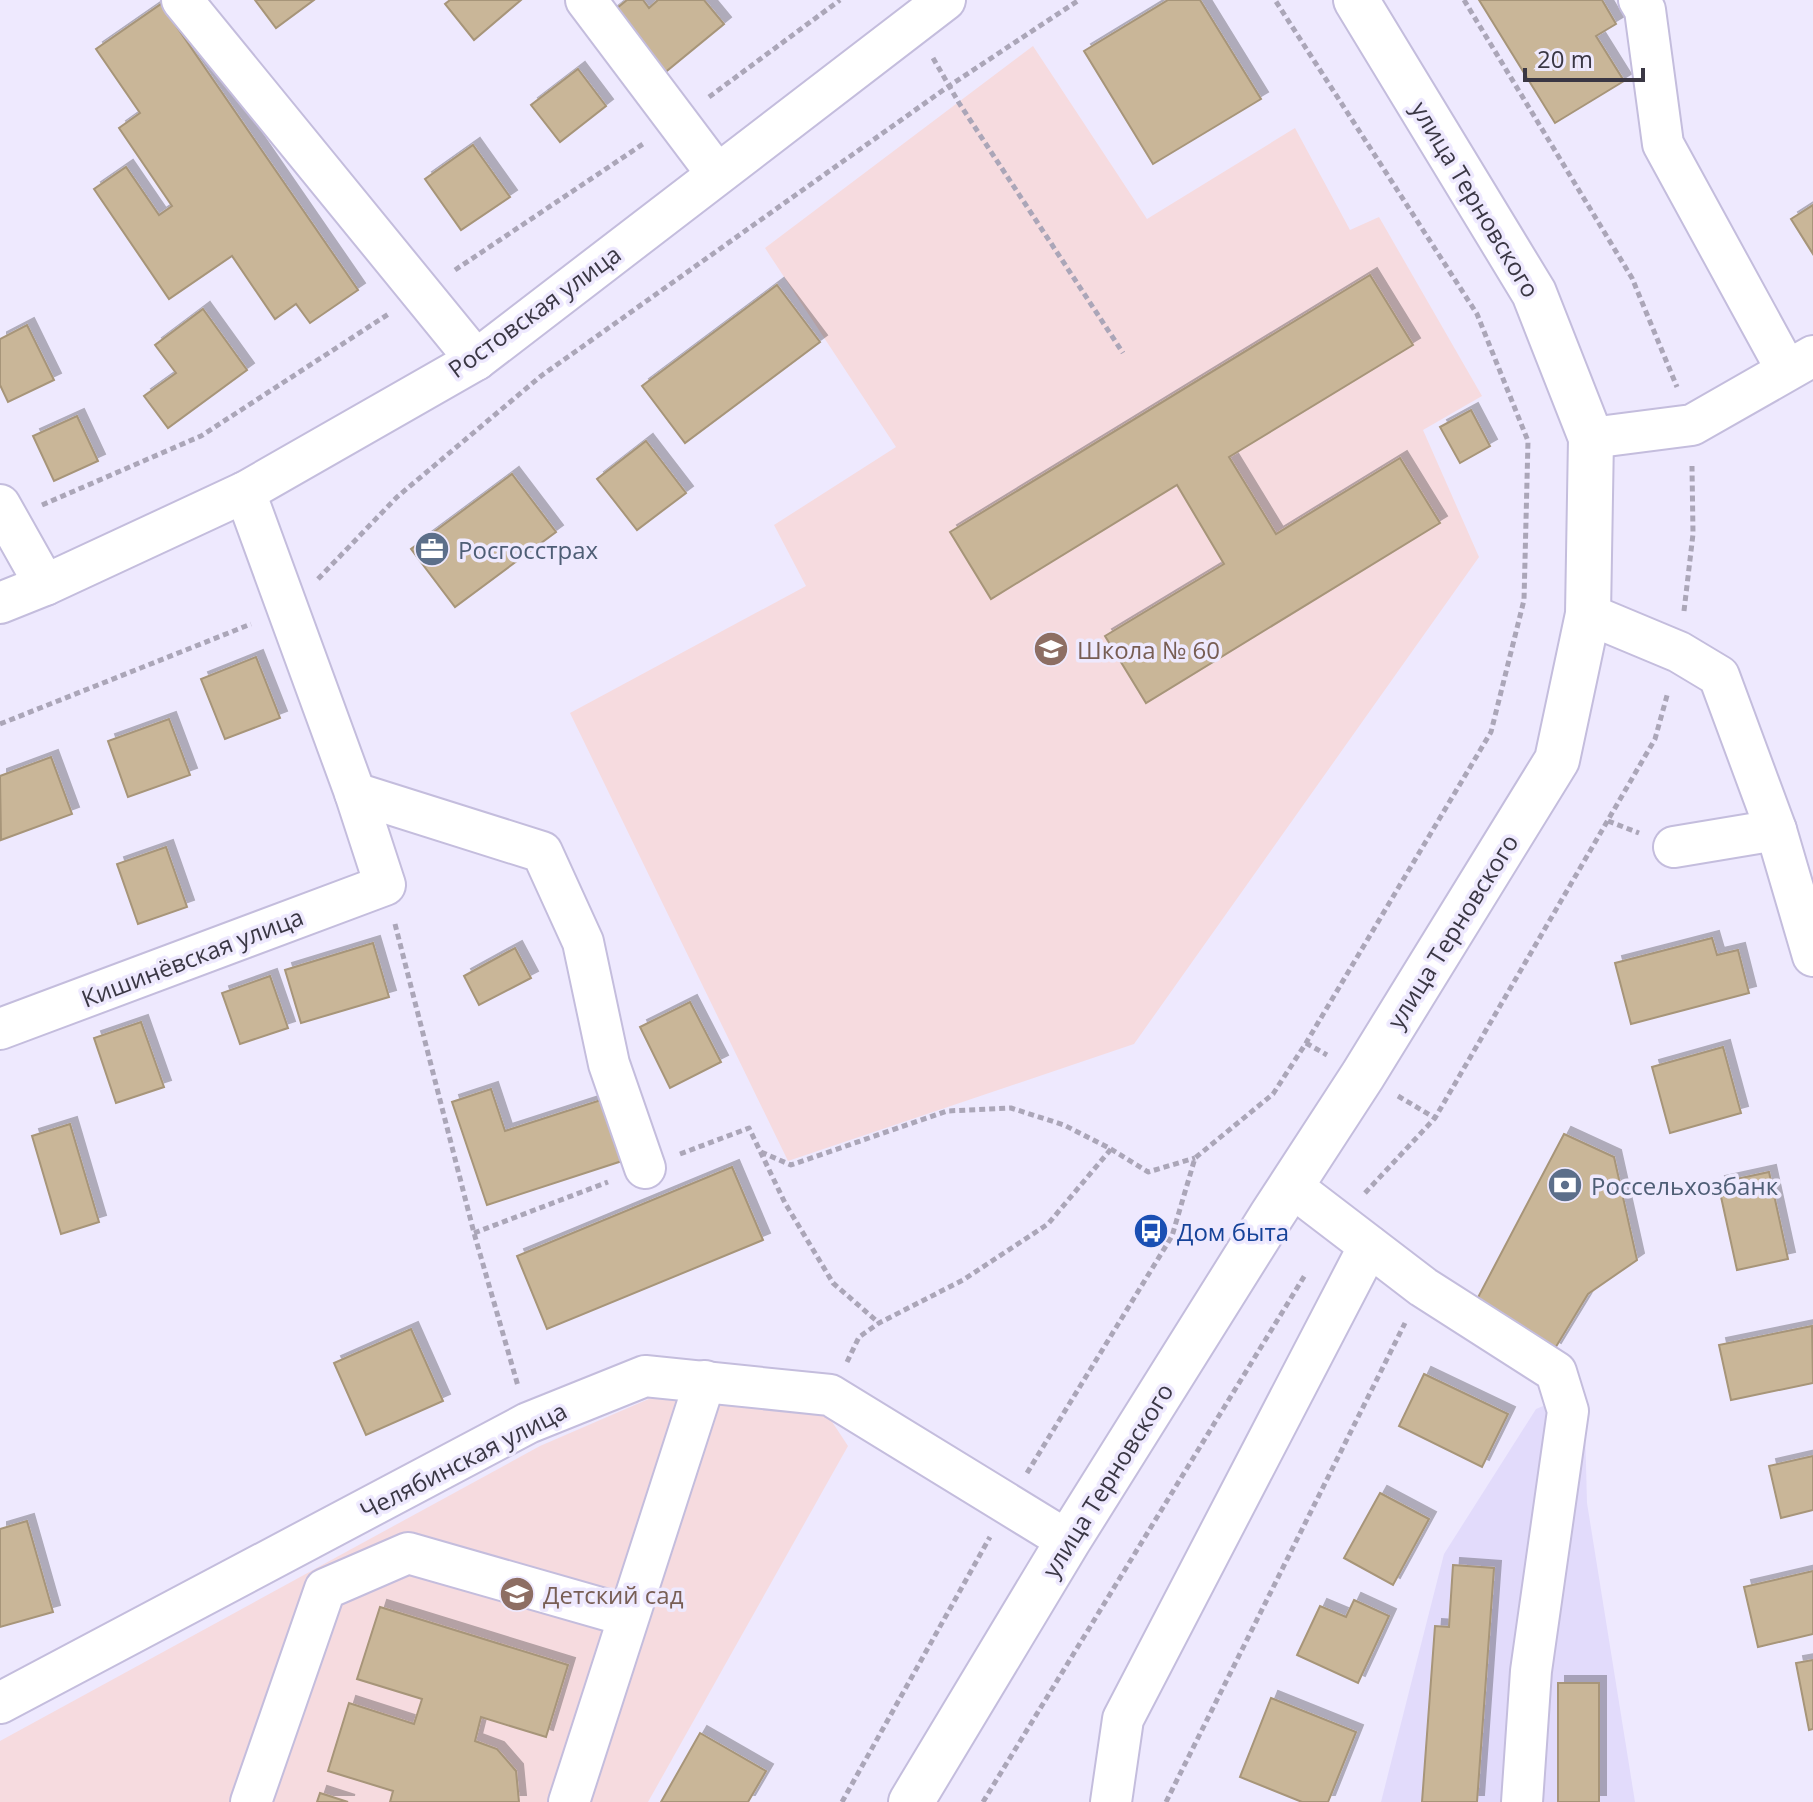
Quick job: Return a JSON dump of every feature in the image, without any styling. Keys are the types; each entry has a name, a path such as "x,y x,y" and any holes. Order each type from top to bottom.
{"main road":[{"name":"улица Терновского","path":"911,1802 1068,1541 1372,1062 1557,760 1588,614 1591,438 1534,293 1356,0"}],"street":[{"path":"182,0 476,360"},
{"path":"586,0 717,174"},
{"name":"Ростовская улица","path":"0,603 245,492 476,360 945,0"},
{"path":"1591,438 1692,425 1800,363 1663,144 1645,10 1639,0"},
{"path":"245,492 355,793 385,885"},
{"path":"0,505 45,585"},
{"path":"1588,614 1679,652 1719,676 1776,830 1813,956"},
{"path":"355,793 542,852 583,942 609,1064 645,1168"},
{"path":"1674,847 1776,830"},
{"name":"Кишинёвская улица","path":"0,1029 385,885"},
{"path":"1291,1186 1423,1287 1556,1372 1568,1411 1531,1671 1522,1802"},
{"path":"1111,1802 1123,1719 1369,1246"},
{"name":"Челябинская улица","path":"0,1703 528,1423 645,1376 830,1395 1068,1541"},
{"path":"569,1802 705,1381"},
{"path":"251,1802 325,1589 408,1553 628,1616"}],"path":[{"path":"0,724 288,610 397,497 541,376 949,86 1079,0"},
{"path":"760,1151 791,1165 947,1111 1011,1108 1064,1125 1148,1172 1195,1158 1273,1094 1315,1029 1491,732 1524,600 1528,441 1477,314 1275,0"},
{"path":"914,24 949,86 1123,353"},
{"path":"385,885 474,1233 528,1423"},
{"path":"1389,1090 1435,1118"},
{"path":"474,1233 749,1128 785,1203 833,1283 879,1323"},
{"path":"830,1395 859,1337 879,1323 963,1280 1048,1224 1111,1149"},
{"path":"842,1802 1009,1503 1172,1236 1195,1158"},
{"path":"983,1802 1337,1222"},
{"path":"1166,1802 1423,1287"}],"shaded area":[{"name":"Школа № 60","path":"1033,46 1147,219 1295,128 1350,230 1379,217 1482,396 1423,430 1479,557 1134,1044 788,1161 570,713 806,586 774,525 896,447 765,248"},
{"path":"1584,1389 1587,1503 1635,1802 1381,1802 1444,1554 1536,1409"},
{"name":"Детский сад","path":"651,1398 823,1408 848,1446 648,1802 0,1802 0,1741 540,1446"}],"building":[{"path":"255,0 314,0 276,28"},
{"path":"450,0 521,0 474,40 445,4"},
{"path":"627,0 643,0 649,8 658,0 704,0 724,24 657,79 606,17"},
{"path":"1168,0 1200,0 1261,99 1153,164 1084,51"},
{"path":"1479,0 1602,0 1616,24 1596,36 1624,81 1555,123"},
{"path":"161,4 358,290 310,323 296,304 275,319 232,256 169,299 94,189 126,167 159,215 172,206 119,128 140,113 96,49"},
{"path":"578,69 606,106 560,142 531,105"},
{"path":"473,145 510,197 461,230 425,179"},
{"path":"1813,205 1813,254 1791,219"},
{"path":"1370,275 1413,345 1229,457 1276,534 1400,458 1440,523 1146,703 1105,636 1224,564 1177,485 991,599 950,532"},
{"path":"777,285 820,342 685,443 642,386"},
{"path":"203,309 247,370 168,428 144,396 176,373 155,345"},
{"path":"27,325 54,380 8,402 0,385 0,339"},
{"path":"1471,410 1490,446 1460,463 1440,427"},
{"path":"77,416 98,461 54,481 33,436"},
{"path":"646,441 686,493 637,530 597,479"},
{"path":"512,474 556,532 455,607 411,549"},
{"path":"256,657 280,718 225,739 201,679"},
{"path":"169,719 190,775 128,797 108,741"},
{"path":"51,757 72,814 1,840 0,776"},
{"path":"166,847 187,907 138,924 117,864"},
{"path":"1712,938 1717,955 1738,950 1749,993 1631,1024 1615,963"},
{"path":"373,943 389,997 301,1023 285,970"},
{"path":"515,948 531,978 479,1005 464,976"},
{"path":"270,976 288,1028 240,1044 222,993"},
{"path":"690,1002 721,1062 670,1088 640,1027"},
{"path":"141,1022 164,1087 116,1103 94,1038"},
{"path":"1723,1047 1741,1113 1670,1133 1652,1067"},
{"path":"491,1089 505,1131 601,1100 622,1161 487,1205 452,1102"},
{"path":"70,1124 99,1222 61,1234 32,1136"},
{"path":"1564,1134 1614,1157 1637,1260 1588,1294 1554,1350 1474,1305"},
{"path":"732,1167 763,1240 547,1329 517,1256"},
{"path":"1769,1172 1788,1259 1737,1270 1718,1183"},
{"path":"1812,1326 1813,1383 1731,1400 1719,1345"},
{"path":"411,1329 443,1401 366,1435 334,1363"},
{"path":"1424,1374 1508,1414 1482,1467 1399,1426"},
{"path":"1813,1456 1813,1510 1781,1518 1769,1466"},
{"path":"1380,1493 1429,1519 1393,1585 1344,1558"},
{"path":"27,1521 53,1612 0,1627 0,1529"},
{"path":"1453,1565 1494,1568 1477,1802 1422,1802 1435,1626 1449,1627"},
{"path":"1813,1571 1813,1634 1758,1647 1744,1587"},
{"path":"1354,1600 1389,1616 1358,1683 1297,1655 1320,1606 1346,1617"},
{"path":"380,1607 568,1665 546,1737 481,1717 475,1741 497,1749 516,1771 519,1802 390,1802 393,1791 328,1771 349,1703 414,1724 422,1699 357,1679"},
{"path":"1813,1660 1813,1729 1809,1730 1796,1663"},
{"path":"1558,1683 1599,1683 1599,1802 1558,1802"},
{"path":"1271,1698 1356,1732 1328,1802 1302,1802 1240,1777"},
{"path":"700,1733 766,1771 748,1802 661,1802"},
{"path":"320,1793 348,1802 317,1802"}],"place":[{"name":"Росгосстрах","path":"432,549"},
{"name":"Школа № 60","path":"1051,649"},
{"name":"Россельхозбанк","path":"1565,1185"},
{"name":"Дом быта","path":"1151,1231"},
{"name":"Детский сад","path":"517,1594"}]}
